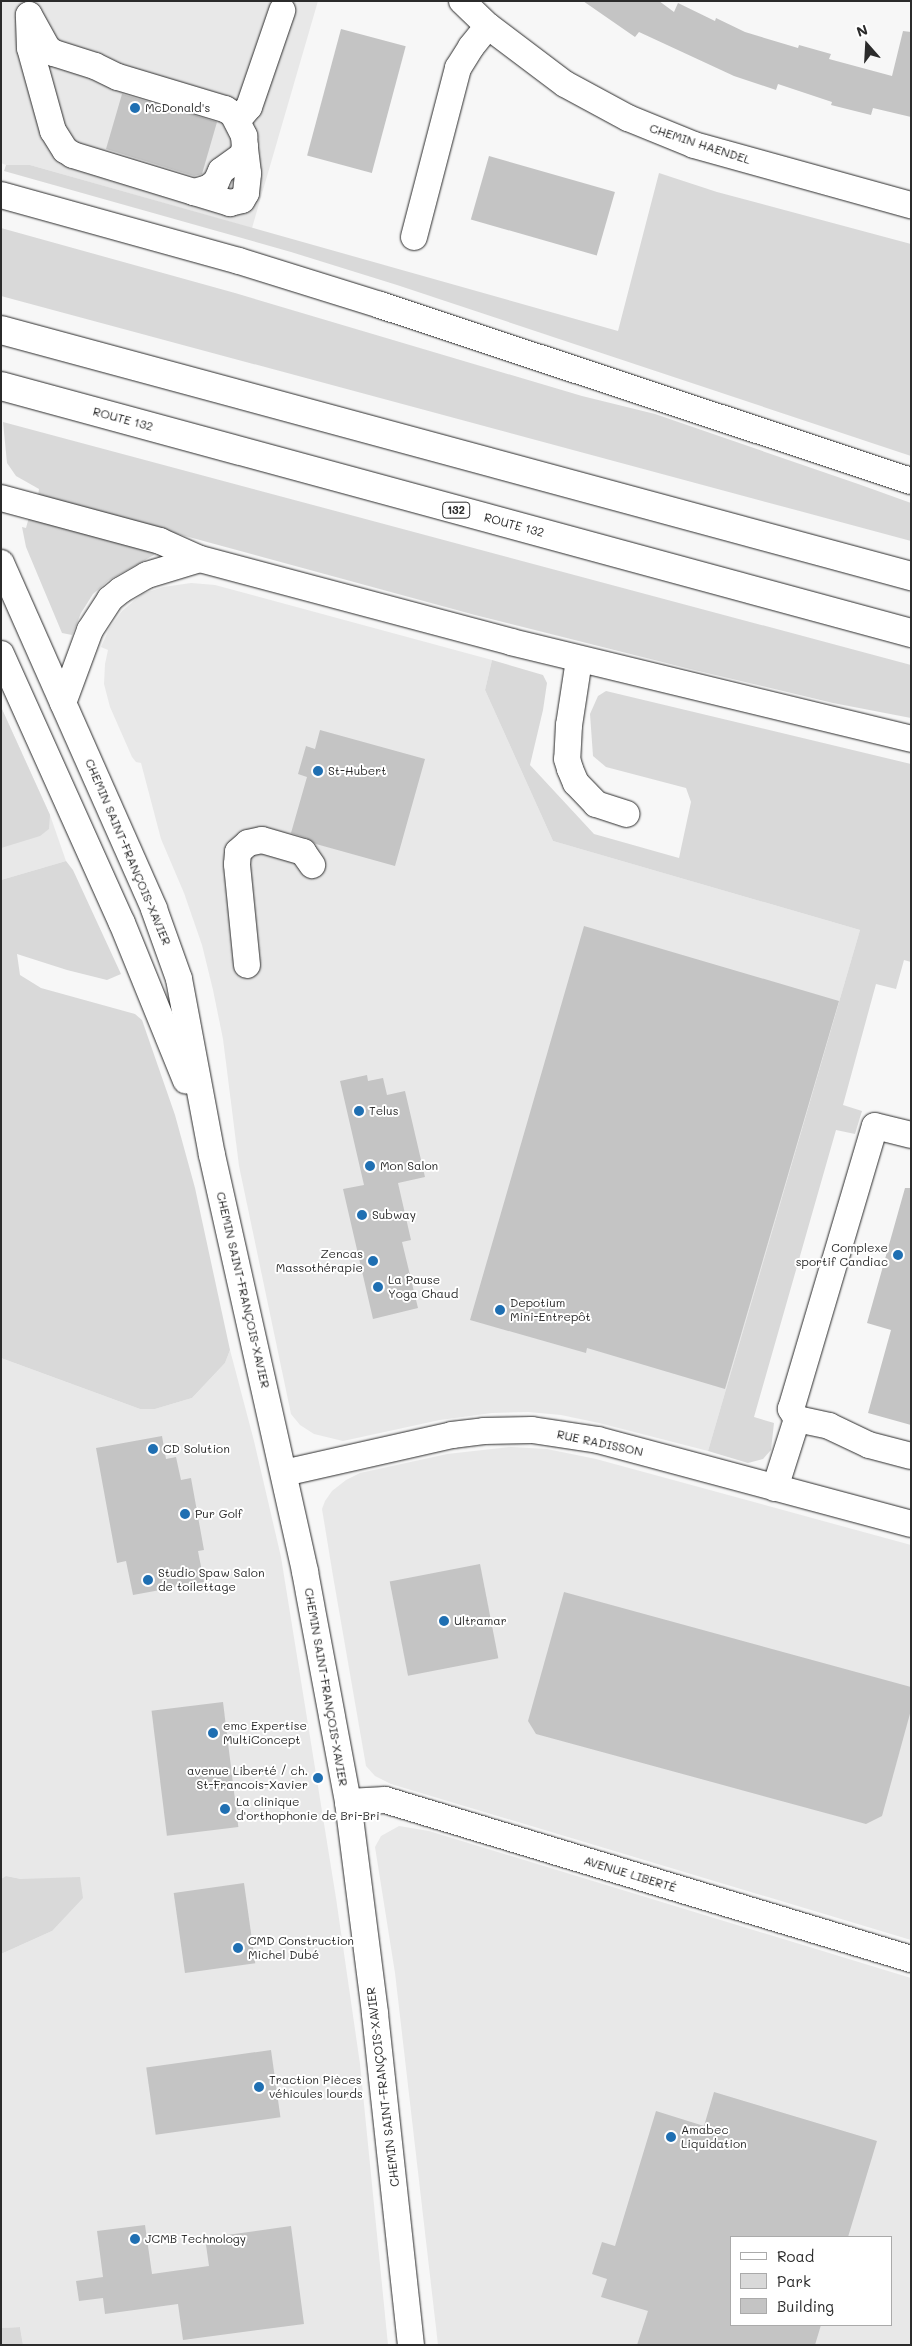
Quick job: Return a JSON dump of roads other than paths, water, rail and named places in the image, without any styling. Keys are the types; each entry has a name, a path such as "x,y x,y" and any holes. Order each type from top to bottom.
{"highway":[{"path":"1,330 911,576"},
{"name":"ROUTE 132","path":"1,386 911,633"}],"street":[{"name":"CHEMIN HAENDEL","path":"462,1 488,26 565,84 596,102 662,133 755,162 911,205"},
{"path":"238,120 249,107 280,4"},
{"path":"28,8 47,48 54,53 95,66 118,77 225,109 238,120 245,147 243,155 221,171 216,182 201,192 194,192 73,155 65,150 53,131 30,48 28,8"},
{"path":"414,237 458,68 470,47 488,26"},
{"path":"1,195 290,276 911,481"},
{"path":"1,498 160,541 200,559 579,660 911,739"},
{"path":"63,703 90,630 110,599 121,590 147,575 200,559"},
{"name":"CHEMIN SAINT-FRANÇOIS-XAVIER","path":"1,563 169,944 179,979 212,1155 307,1581 348,1802 376,2024 411,2345"},
{"name":"CHEMIN SAINT-FRANÇOIS-XAVIER","path":"1,654 146,980 212,1155"},
{"path":"579,660 568,724 567,758 570,769 576,783 596,804 626,814"},
{"path":"248,965 237,864 238,852 248,842 262,840 303,852 312,865"},
{"path":"911,1135 875,1126 791,1409 797,1418 829,1426 869,1445 911,1456"},
{"path":"775,1488 797,1418"},
{"name":"RUE RADISSON","path":"284,1473 452,1435 484,1431 532,1430 598,1440 911,1524"},
{"name":"AVENUE LIBERTÉ","path":"348,1802 385,1800 911,1959"}],"place":[{"name":"McDonald's","path":"135,108"},
{"name":"St-Hubert","path":"318,771"},
{"name":"Telus","path":"359,1111"},
{"name":"Mon Salon","path":"370,1166"},
{"name":"Subway","path":"362,1215"},
{"name":"Complexe sportif Candiac","path":"898,1255"},
{"name":"Zencas Massothérapie","path":"373,1261"},
{"name":"La Pause Yoga Chaud","path":"378,1287"},
{"name":"Depotium Mini-Entrepôt","path":"500,1310"},
{"name":"CD Solution","path":"153,1449"},
{"name":"Pur Golf","path":"185,1514"},
{"name":"Studio Spaw Salon de toilettage","path":"148,1580"},
{"name":"Ultramar","path":"444,1621"},
{"name":"emc Expertise MultiConcept","path":"213,1733"},
{"name":"avenue Liberté / ch. St-Francois-Xavier","path":"318,1778"},
{"name":"La clinique d'orthophonie de Bri-Bri","path":"225,1809"},
{"name":"CMD Construction Michel Dubé","path":"238,1948"},
{"name":"Traction Pièces véhicules lourds","path":"259,2087"},
{"name":"Amabec Liquidation","path":"671,2137"},
{"name":"JCMB Technology","path":"135,2239"}]}
